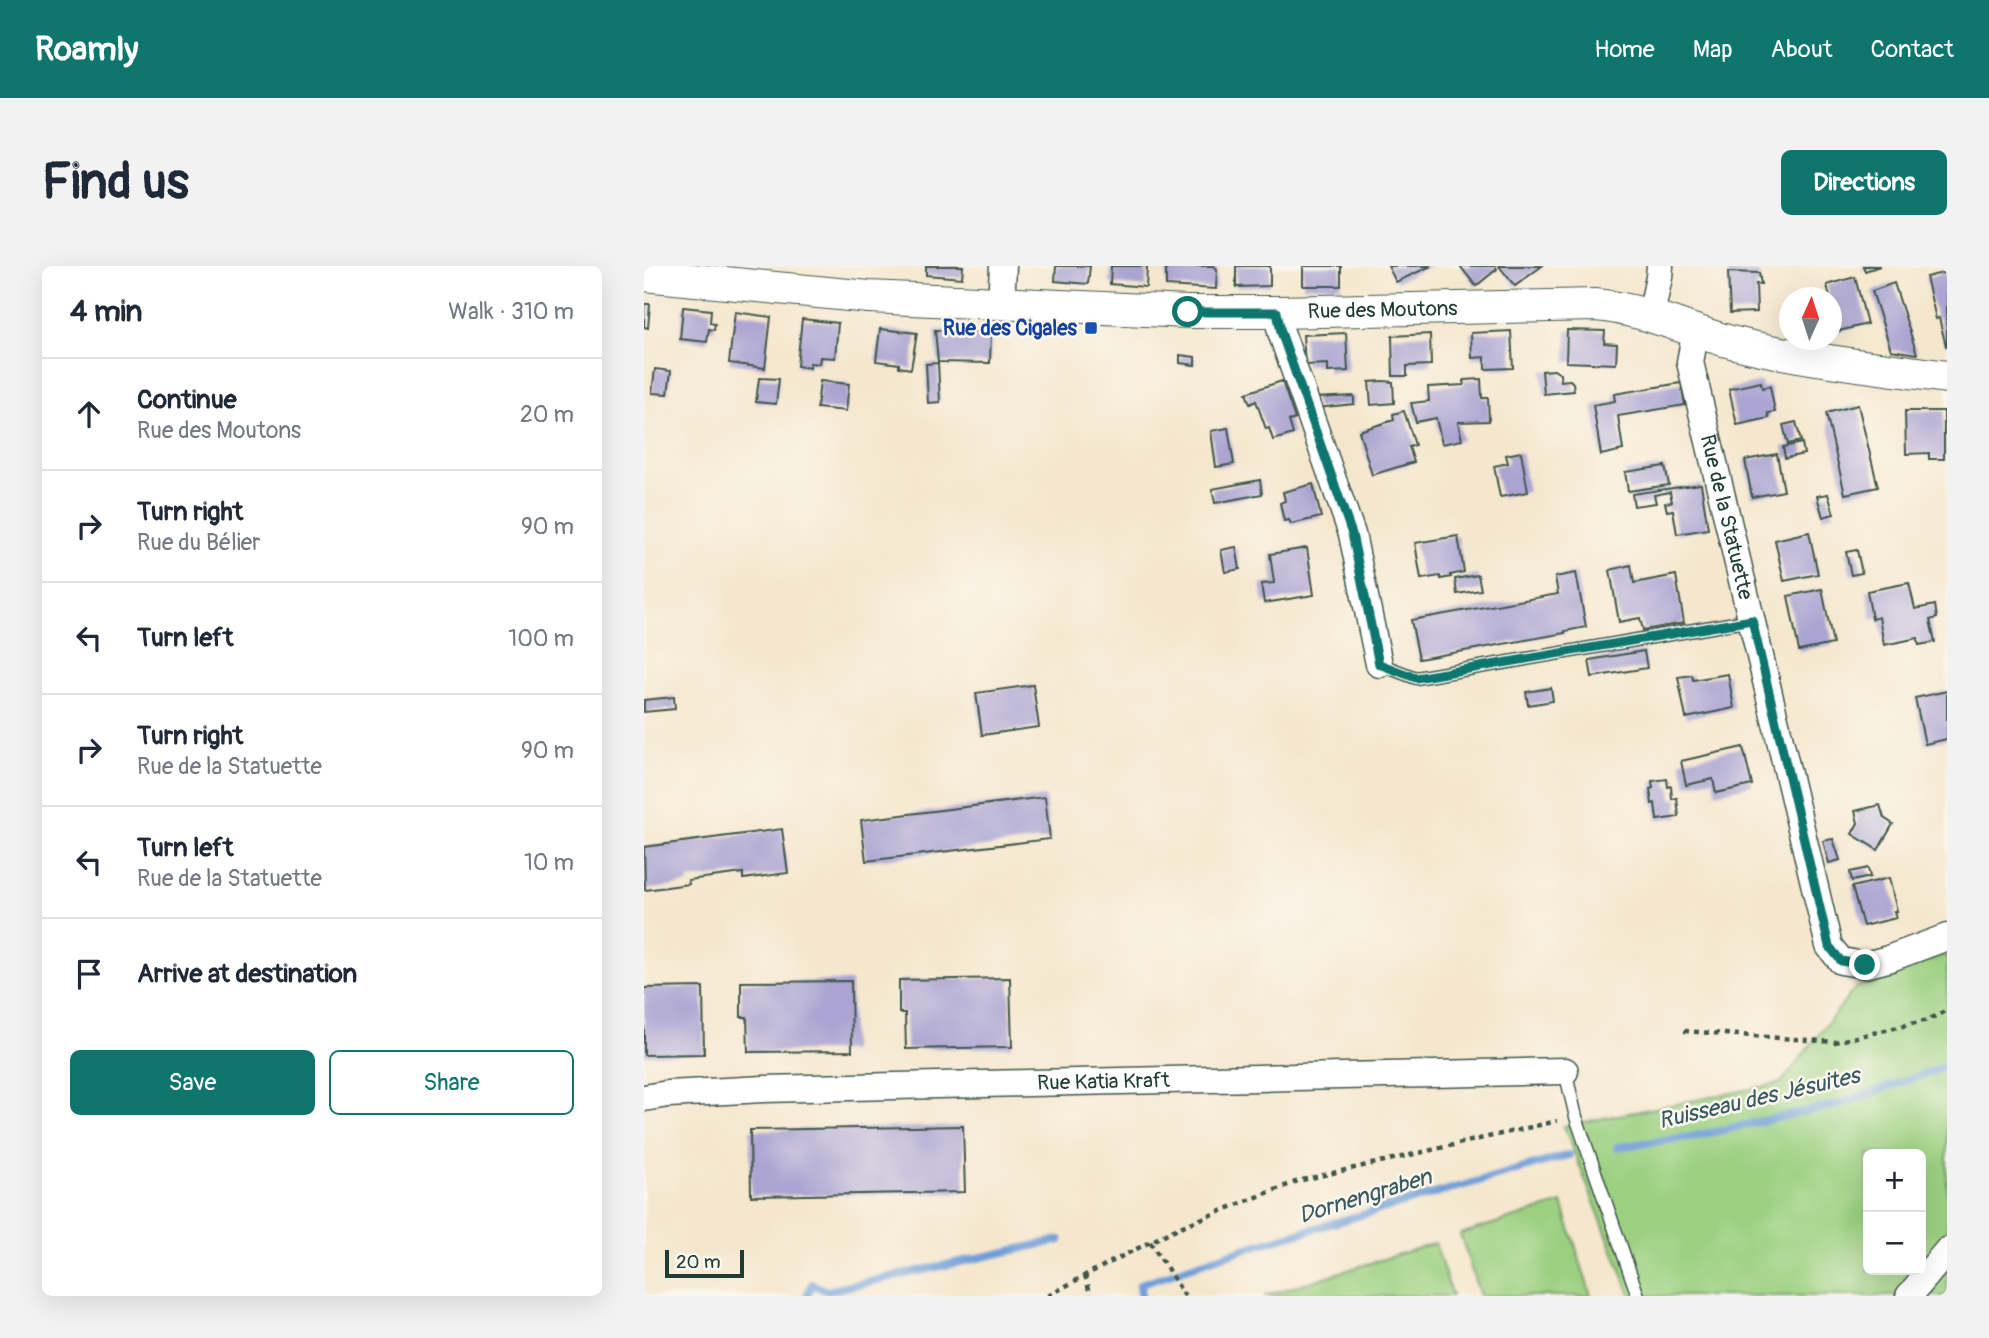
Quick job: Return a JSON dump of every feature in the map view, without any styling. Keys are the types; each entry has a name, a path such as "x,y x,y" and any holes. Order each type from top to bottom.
{"street":[{"path":"1001,304 1003,266"},
{"path":"1651,315 1660,266"},
{"name":"Rue des Moutons","path":"644,275 869,297 1188,312 1576,305 1612,307 1651,315 1727,340 1761,348 1947,377"},
{"path":"1277,312 1281,332 1352,534 1379,664"},
{"name":"Rue de la Statuette","path":"1696,330 1690,362 1829,946 1841,961 1865,965 1947,937"},
{"name":"Rue Katia Kraft","path":"644,1098 668,1094 764,1089 1564,1071"},
{"path":"1909,1296 1947,1251"}],"lane":[{"path":"1379,664 1416,678 1752,620"},
{"path":"1564,1071 1576,1117 1638,1296"}],"path":[{"path":"1684,1031 1835,1042 1928,1020 1947,1010"},
{"path":"1048,1296 1180,1227 1298,1181 1576,1117"},
{"path":"1150,1242 1185,1296"},
{"path":"1084,1275 1091,1296"}],"green space":[{"path":"1947,954 1947,1296 1631,1296 1564,1126 1781,1083 1855,988"},
{"path":"1562,1203 1591,1296 1480,1296 1460,1234"},
{"path":"1435,1243 1452,1296 1264,1296"}],"building":[{"path":"926,266 963,266 962,278 926,275"},
{"path":"1056,266 1090,266 1088,284 1055,281"},
{"path":"1111,266 1147,266 1146,287 1110,284"},
{"path":"1166,266 1214,266 1217,269 1216,289 1166,286"},
{"path":"1236,266 1270,266 1270,286 1236,287"},
{"path":"1303,266 1341,266 1341,286 1303,286"},
{"path":"1388,266 1431,266 1396,282"},
{"path":"1460,266 1495,266 1497,269 1476,286"},
{"path":"1499,266 1542,266 1515,286"},
{"path":"1863,266 1880,266 1865,271"},
{"path":"1728,272 1759,273 1761,284 1756,284 1757,312 1730,313"},
{"path":"1947,272 1947,346 1946,346 1926,277"},
{"path":"1855,277 1867,324 1842,330 1842,287 1827,285"},
{"path":"1894,283 1917,354 1891,350 1872,291"},
{"path":"644,304 650,304 648,328 644,327"},
{"path":"683,307 711,310 710,323 715,324 714,330 709,329 707,342 680,339"},
{"path":"735,312 771,317 765,368 729,363"},
{"path":"802,319 838,323 835,358 820,357 819,364 810,363 810,368 797,366"},
{"path":"880,329 917,333 911,369 899,367 899,364 876,361"},
{"path":"935,330 991,332 990,363 938,362"},
{"path":"1567,330 1605,331 1604,343 1617,344 1616,364 1566,362"},
{"path":"1511,331 1513,368 1485,369 1485,357 1472,358 1471,333"},
{"path":"1346,333 1348,371 1328,372 1328,364 1305,365 1303,335"},
{"path":"1430,334 1431,365 1407,366 1407,376 1393,376 1392,336"},
{"path":"1180,355 1195,357 1195,365 1180,363"},
{"path":"938,363 940,402 928,403 926,364"},
{"path":"655,369 671,371 668,394 652,393"},
{"path":"1554,370 1560,374 1561,381 1570,380 1573,383 1574,391 1544,394 1542,371"},
{"path":"759,378 779,379 776,404 756,402"},
{"path":"1481,379 1482,398 1488,398 1489,421 1458,422 1462,440 1442,444 1436,418 1416,422 1411,403 1429,401 1428,387 1464,385 1464,380"},
{"path":"820,381 849,384 846,411 817,408"},
{"path":"1282,381 1295,419 1289,421 1293,434 1273,440 1256,401 1250,404 1246,393"},
{"path":"1369,382 1393,382 1394,403 1371,405"},
{"path":"1761,382 1762,388 1770,386 1775,412 1768,413 1769,418 1737,425 1729,389"},
{"path":"1681,383 1685,405 1618,416 1623,450 1601,455 1593,405 1615,401 1614,394"},
{"path":"1354,396 1354,404 1316,408 1315,398"},
{"path":"1858,405 1878,487 1845,494 1826,413"},
{"path":"1404,411 1415,445 1409,447 1414,462 1372,475 1359,431 1394,420 1393,414"},
{"path":"1905,411 1944,411 1944,459 1929,459 1929,453 1906,454"},
{"path":"1796,422 1801,441 1788,444 1783,425"},
{"path":"1228,428 1234,464 1216,467 1211,431"},
{"path":"1802,443 1804,454 1785,458 1783,447"},
{"path":"1521,452 1528,492 1500,497 1494,466 1508,463 1506,455"},
{"path":"1777,454 1784,491 1752,497 1745,460"},
{"path":"1665,466 1669,485 1628,491 1625,472"},
{"path":"1260,480 1262,494 1215,503 1212,489"},
{"path":"1313,484 1321,517 1291,524 1289,520 1284,521 1280,503 1285,501 1283,492"},
{"path":"1701,484 1708,529 1677,534 1673,510 1667,511 1665,503 1672,502 1670,492 1654,495 1656,503 1634,506 1632,494"},
{"path":"1828,494 1834,514 1823,517 1817,496"},
{"path":"1809,532 1818,574 1784,581 1775,540"},
{"path":"1458,536 1464,572 1441,579 1440,576 1421,579 1415,543"},
{"path":"1236,547 1240,569 1225,572 1221,550"},
{"path":"1307,548 1314,595 1264,603 1261,584 1274,583 1270,554"},
{"path":"1857,550 1862,573 1851,575 1846,552"},
{"path":"1631,565 1634,583 1676,575 1684,623 1643,630 1640,618 1619,622 1610,570"},
{"path":"1576,573 1586,627 1419,659 1411,620 1558,594 1555,577"},
{"path":"1478,575 1481,590 1457,594 1455,579"},
{"path":"1909,583 1915,609 1935,605 1937,618 1930,620 1935,642 1919,645 1918,638 1884,645 1879,617 1872,619 1867,591"},
{"path":"1822,589 1833,644 1799,651 1788,596"},
{"path":"1644,651 1647,668 1592,677 1589,660"},
{"path":"1728,674 1734,708 1686,718 1678,677 1692,675 1693,680"},
{"path":"1033,685 1039,727 982,735 976,693"},
{"path":"1551,688 1553,701 1528,705 1526,692"},
{"path":"1947,691 1947,739 1925,744 1915,698"},
{"path":"674,697 675,709 644,712 644,700"},
{"path":"1743,747 1752,785 1716,793 1713,779 1686,785 1681,761"},
{"path":"1667,779 1668,787 1671,786 1672,799 1677,798 1679,817 1657,820 1650,789 1653,788 1652,781"},
{"path":"1045,797 1050,839 866,861 861,820"},
{"path":"1880,805 1884,818 1893,824 1878,850 1852,834 1858,823 1855,811"},
{"path":"782,829 788,873 743,879 743,873 688,880 689,884 645,890 644,847"},
{"path":"1833,839 1840,860 1829,863 1823,841"},
{"path":"1868,868 1870,877 1852,881 1850,872"},
{"path":"1889,878 1897,911 1894,911 1896,918 1863,926 1852,887"},
{"path":"1010,978 1012,1047 906,1049 905,1013 899,1013 899,980"},
{"path":"851,981 852,1051 748,1052 747,1017 741,1017 741,982"},
{"path":"703,987 704,1054 644,1055 644,988"},
{"path":"963,1126 965,1192 751,1196 750,1130"}],"waterway":[{"name":"Ruisseau des Jésuites","path":"1617,1147 1696,1136 1839,1104 1947,1066"},
{"name":"Dornengraben","path":"1172,1273 1247,1248 1569,1155"},
{"path":"807,1296 812,1284 827,1291 1060,1240"},
{"name":"Dornengraben","path":"1141,1296 1140,1284 1169,1275"}],"place":[{"name":"Rue des Cigales","path":"1091,328"}],"route":[{"path":"1188,312 1277,312 1281,332 1352,534 1379,664 1416,678 1752,620 1829,946 1841,961 1865,965"}]}
